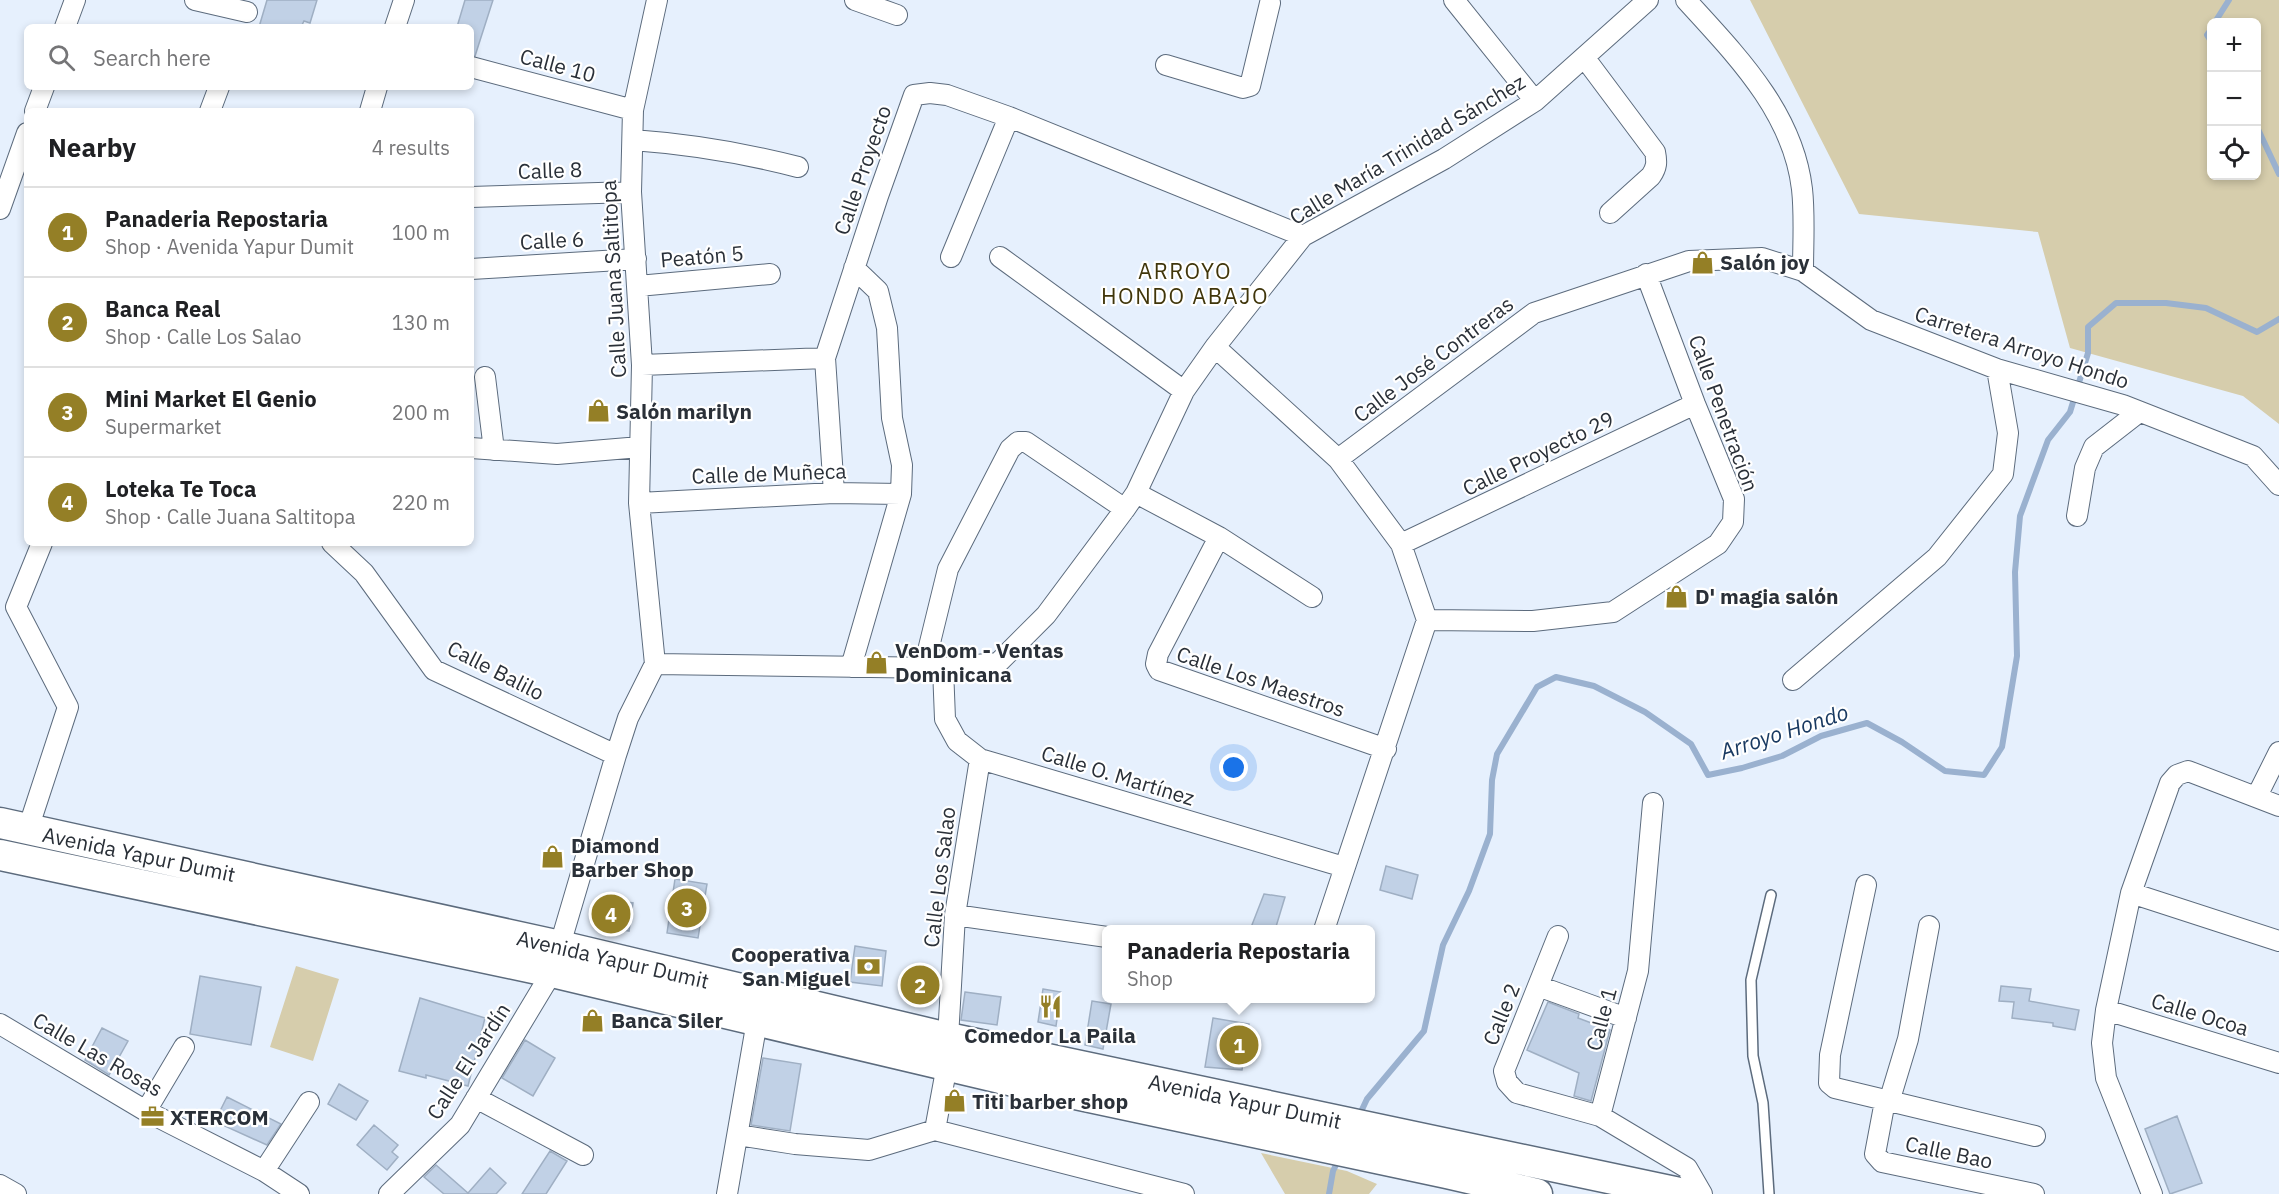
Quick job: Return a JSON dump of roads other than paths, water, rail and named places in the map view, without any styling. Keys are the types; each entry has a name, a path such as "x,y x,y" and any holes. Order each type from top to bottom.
{"main road":[{"name":"Avenida Yapur Dumit","path":"14,826 947,1052 1281,1124 1447,1173 1537,1194"},
{"name":"Avenida Yapur Dumit","path":"0,855 556,959 757,1021 947,1052"},
{"name":"Avenida Yapur Dumit","path":"1281,1124 1453,1144 1684,1194"}],"street":[{"path":"66,24 75,0"},
{"path":"195,0 247,13"},
{"path":"396,24 404,0"},
{"name":"Calle Juana Saltitopa","path":"655,664 639,503 642,365 631,192 633,110 657,0"},
{"path":"855,0 897,15"},
{"path":"1454,0 1535,101"},
{"name":"Calle María Trinidad Sánchez","path":"655,664 944,668 998,663 1046,615 1125,509 1136,493 1184,391 1215,347 1303,236 1444,159 1535,101 1648,0"},
{"path":"1686,0 1738,57 1772,103 1796,156 1802,188 1803,272"},
{"path":"1166,65 1243,88 1250,86 1266,1"},
{"path":"1584,57 1655,152 1657,161 1656,169 1651,176 1610,213"},
{"name":"Calle 10","path":"474,68 633,110"},
{"path":"36,108 43,90"},
{"path":"211,108 218,90"},
{"path":"371,108 376,90"},
{"name":"Calle Proyecto","path":"834,493 825,358 914,95 930,93 947,95 1008,117 1303,236"},
{"path":"951,257 1008,117"},
{"path":"633,140 739,153 798,167"},
{"path":"0,209 24,141"},
{"name":"Calle 8","path":"474,197 631,192"},
{"path":"1000,257 1184,391"},
{"name":"Calle José Contreras","path":"1338,459 1534,313 1689,261 1762,258 1803,272"},
{"name":"Calle 6","path":"474,269 636,260"},
{"path":"851,667 901,494 902,465 892,418 887,328 878,291 854,268"},
{"name":"Carretera Arroyo Hondo","path":"1803,272 1871,320 1997,369 2131,408 2253,456 2279,485"},
{"name":"Peatón 5","path":"638,286 770,274"},
{"name":"Calle Penetración","path":"1427,620 1533,621 1613,612 1718,544 1733,522 1734,499 1646,274"},
{"path":"1215,347 1338,459 1401,544 1427,620 1326,925"},
{"path":"642,365 825,358"},
{"path":"1793,680 1937,557 2003,474 2008,433 1997,369"},
{"path":"484,377 494,450"},
{"name":"Calle Proyecto 29","path":"1401,544 1695,404"},
{"path":"2077,516 2085,468 2094,447 2131,408"},
{"path":"924,667 948,569 1010,449 1018,442 1026,442 1125,509"},
{"path":"474,448 557,454 640,447"},
{"name":"Calle de Muñeca","path":"639,503 834,493 901,494"},
{"path":"1136,493 1219,537 1312,597"},
{"name":"Calle Los Maestros","path":"1219,537 1158,654 1156,664 1160,670 1386,749"},
{"path":"14,826 68,707 8,605 40,546"},
{"name":"Calle Balilo","path":"336,546 364,573 434,670 616,755"},
{"path":"556,959 628,718 655,664"},
{"name":"Calle O. Martínez","path":"944,668 945,719 957,741 980,759 1344,867"},
{"path":"2257,796 2279,752"},
{"name":"Calle Los Salao","path":"935,1130 947,1052 955,915 980,759"},
{"path":"2152,1194 2106,1078 2102,1043 2106,1010 2130,893 2170,783 2177,775 2188,771 2279,806"},
{"name":"Calle 1","path":"1600,1116 1638,971 1653,803"},
{"path":"1866,885 1830,1054 1829,1083 1835,1088 2035,1136"},
{"path":"2130,893 2279,940"},
{"path":"955,915 1102,936"},
{"path":"1887,1101 1908,1039 1929,926"},
{"name":"Calle 2","path":"1558,936 1504,1071 1507,1082 1517,1093 1600,1116"},
{"name":"Calle El Jardín","path":"389,1194 460,1125 556,959"},
{"path":"1538,986 1626,1018"},
{"name":"Calle Ocoa","path":"2106,1010 2279,1063"},
{"path":"727,1194 757,1021"},
{"name":"Calle Las Rosas","path":"0,1024 146,1111 264,1171 299,1194"},
{"path":"146,1111 184,1047"},
{"path":"476,1098 582,1155"},
{"name":"Calle Bao","path":"1887,1101 1875,1154 1882,1162 2034,1194"},
{"path":"264,1171 309,1102"},
{"path":"1600,1116 1687,1168 1702,1194"},
{"path":"738,1135 795,1144 869,1150 935,1130 1144,1188 1184,1194"},
{"path":"0,1185 16,1194"}],"lane":[{"path":"1769,1194 1763,1103 1752,1056 1751,980 1772,895"}],"waterway":[{"name":"Arroyo Hondo","path":"2218,18 2229,0"},
{"name":"Arroyo Hondo","path":"2256,126 2279,174"},
{"name":"Arroyo Hondo","path":"1359,1116 1367,1099 1424,1031 1443,945 1469,891 1490,834 1492,780 1497,754 1537,687 1556,677 1594,686 1645,712 1691,744 1708,775 1782,756 1821,736 1867,723 1902,742 1945,771 1984,775 2002,747 2017,656 2015,572 2020,516 2048,440 2070,412 2088,353 2088,327 2116,303 2166,303 2206,308 2257,332 2279,319"},
{"name":"Arroyo Hondo","path":"1329,1194 1333,1171 1340,1157"}],"place":[{"name":"Salón joy","path":"1702,262"},
{"name":"Salón marilyn","path":"598,411"},
{"name":"D' magia salón","path":"1677,596"},
{"name":"VenDom - Ventas Dominicana","path":"877,662"},
{"name":"Diamond Barber Shop","path":"553,857"},
{"name":"Mini Market El Genio","path":"687,908"},
{"name":"Loteka Te Toca","path":"611,914"},
{"name":"Cooperativa San Miguel","path":"868,966"},
{"name":"Banca Real","path":"920,985"},
{"name":"Comedor La Paila","path":"1050,1007"},
{"name":"Banca Siler","path":"593,1020"},
{"name":"Panaderia Repostaria","path":"1239,1045"},
{"name":"Titi barber shop","path":"954,1101"},
{"name":"XTERCOM","path":"152,1117"}],"district":[{"name":"ARROYO HONDO ABAJO","path":"1185,282"}]}
